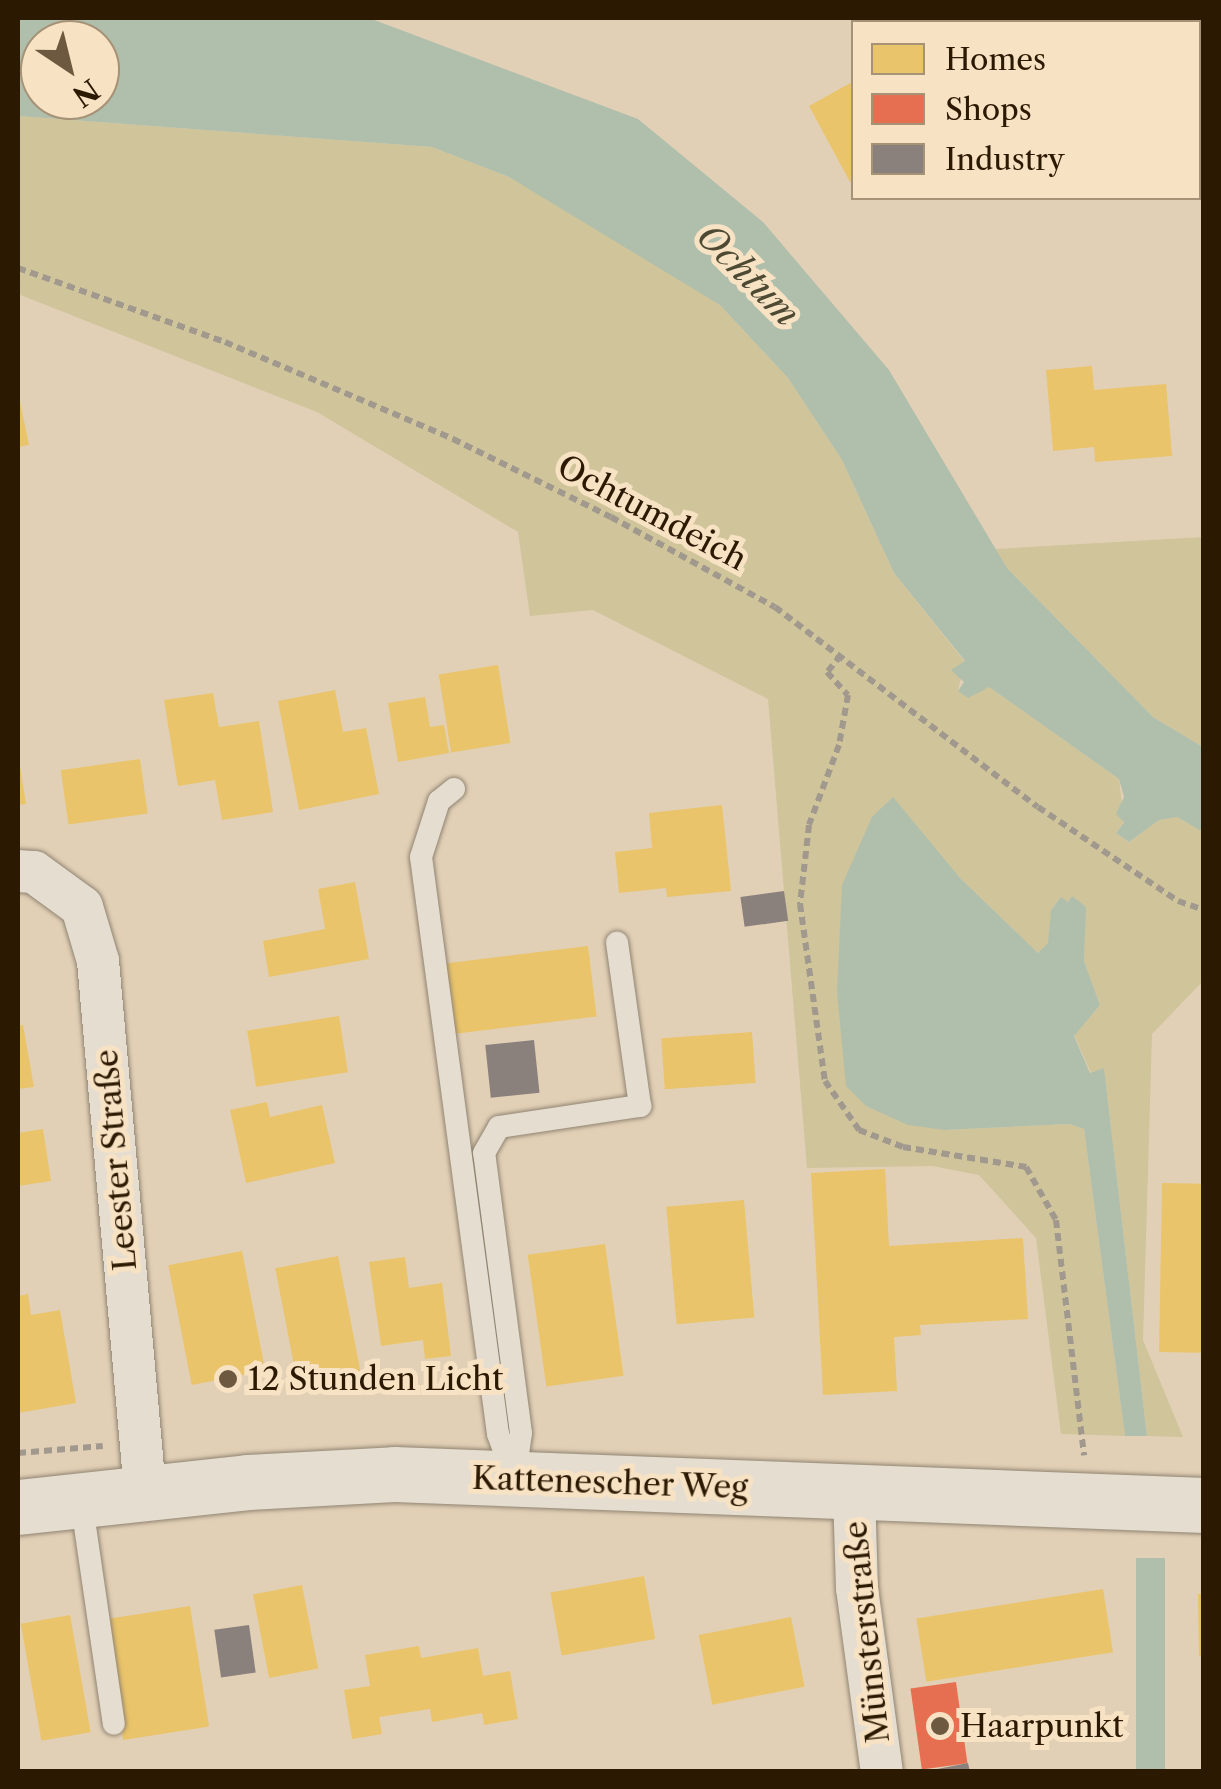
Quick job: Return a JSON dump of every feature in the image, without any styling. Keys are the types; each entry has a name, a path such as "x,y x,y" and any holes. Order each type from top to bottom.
{"street":[{"name":"Leester Straße","path":"18,872 34,872 82,906 98,960 145,1491"},
{"name":"Kattenescher Weg","path":"18,1507 145,1491 394,1474 1204,1506"},
{"name":"Münsterstraße","path":"854,1493 858,1588 882,1772"}],"lane":[{"path":"454,789 439,801 420,857 492,1394 514,1479"},
{"path":"514,1479 521,1433 484,1153 499,1126 640,1106 617,943"},
{"path":"81,1498 114,1724"}],"path":[{"name":"Ochtumdeich","path":"18,268 225,342 454,439 775,607 1038,807 1178,901 1204,910"},
{"path":"841,655 826,672 848,695 839,745 808,825 800,904 826,1082 858,1130 904,1147 1026,1167 1056,1220 1089,1501"}],"shaded area":[{"path":"18,116 20,120 71,120 432,147 509,177 644,253 720,305 788,378 842,460 894,573 965,662 958,690 989,687 1119,779 1124,821 1116,833 1129,842 1159,820 1177,817 1203,832 1203,981 1152,1034 1143,1340 1183,1437 1147,1436 1104,1069 1091,1073 1074,1035 1100,1005 1084,961 1085,908 1072,897 1068,902 1060,898 1051,910 1049,943 1038,953 960,878 892,798 945,1130 1069,1124 1084,1129 1125,1436 1061,1434 1036,1238 979,1175 932,1166 807,1168 768,699 593,610 530,616 518,532 317,412 18,294"},
{"path":"1203,537 1203,747 1153,717 1007,568 995,549"}],"water":[{"name":"Ochtum","path":"18,18 369,18 638,119 763,222 889,370 1007,568 1153,717 1203,747 1203,832 1177,817 1159,820 1129,842 1116,833 1124,822 1116,814 1124,797 1119,779 989,687 968,698 958,691 964,682 951,670 965,661 894,573 842,460 788,378 720,305 509,177 432,147 71,120 120,120 120,20 20,20 20,116"},
{"path":"893,797 960,878 1038,953 1048,943 1051,910 1061,897 1068,902 1072,896 1086,907 1084,961 1100,1005 1074,1036 1090,1073 1104,1068 1147,1436 1125,1436 1084,1129 1069,1124 945,1130 908,1125 866,1106 846,1086 837,992 842,885 872,817"},
{"path":"1136,1558 1165,1558 1165,1772 1136,1772"}],"building: Homes":[{"path":"851,83 851,182 850,182 809,106"},
{"path":"1092,366 1094,390 1166,384 1172,456 1095,462 1094,447 1053,451 1046,370"},
{"path":"18,392 29,445 18,447"},
{"path":"498,665 510,743 451,752 439,674"},
{"path":"335,690 343,732 366,728 379,794 299,810 278,701"},
{"path":"213,693 219,727 259,721 273,812 222,820 215,780 178,786 164,700"},
{"path":"425,697 430,727 444,725 449,753 398,762 388,703"},
{"path":"18,753 26,804 18,805"},
{"path":"140,759 148,813 68,825 61,770"},
{"path":"722,805 731,891 667,897 666,888 619,893 615,852 652,848 649,813"},
{"path":"355,882 369,959 269,977 263,941 325,929 318,889"},
{"path":"588,946 597,1016 454,1034 445,964"},
{"path":"339,1016 348,1072 256,1087 247,1031"},
{"path":"23,1025 34,1087 18,1089 18,1026"},
{"path":"752,1032 756,1083 665,1089 661,1038"},
{"path":"267,1102 270,1117 322,1105 335,1163 246,1183 230,1110"},
{"path":"43,1129 51,1181 18,1186 18,1133"},
{"path":"885,1169 889,1246 1023,1238 1028,1319 920,1325 921,1335 894,1337 897,1391 823,1395 811,1173"},
{"path":"1162,1183 1204,1184 1201,1353 1159,1352"},
{"path":"744,1200 754,1318 677,1324 666,1207"},
{"path":"605,1244 624,1376 546,1387 528,1255"},
{"path":"242,1251 265,1371 192,1385 168,1265"},
{"path":"338,1256 361,1372 298,1384 275,1268"},
{"path":"405,1257 409,1288 442,1283 451,1356 425,1359 423,1340 381,1346 369,1262"},
{"path":"28,1294 31,1315 60,1310 76,1403 18,1413 18,1296"},
{"path":"644,1576 655,1639 562,1656 550,1592"},
{"path":"302,1585 318,1668 269,1678 253,1595"},
{"path":"1103,1589 1113,1652 926,1682 916,1619"},
{"path":"1198,1594 1204,1594 1204,1656 1199,1656"},
{"path":"190,1606 209,1726 123,1740 104,1620"},
{"path":"70,1615 91,1732 41,1741 21,1624"},
{"path":"791,1617 805,1687 712,1705 699,1635"},
{"path":"419,1646 421,1658 478,1648 483,1676 510,1671 518,1719 484,1725 482,1713 432,1722 430,1709 379,1717 382,1734 352,1739 344,1690 370,1686 365,1655"}],"building: Shops":[{"name":"Haarpunkt","path":"956,1682 967,1763 922,1770 910,1688"}],"building: Industry":[{"path":"784,891 788,921 745,927 740,897"},
{"path":"534,1040 540,1093 491,1098 485,1045"},
{"path":"249,1625 256,1673 221,1677 214,1630"},
{"path":"968,1763 970,1772 932,1772 932,1770"}],"place":[{"name":"12 Stunden Licht","path":"228,1379"},
{"name":"Haarpunkt","path":"940,1726"}]}
